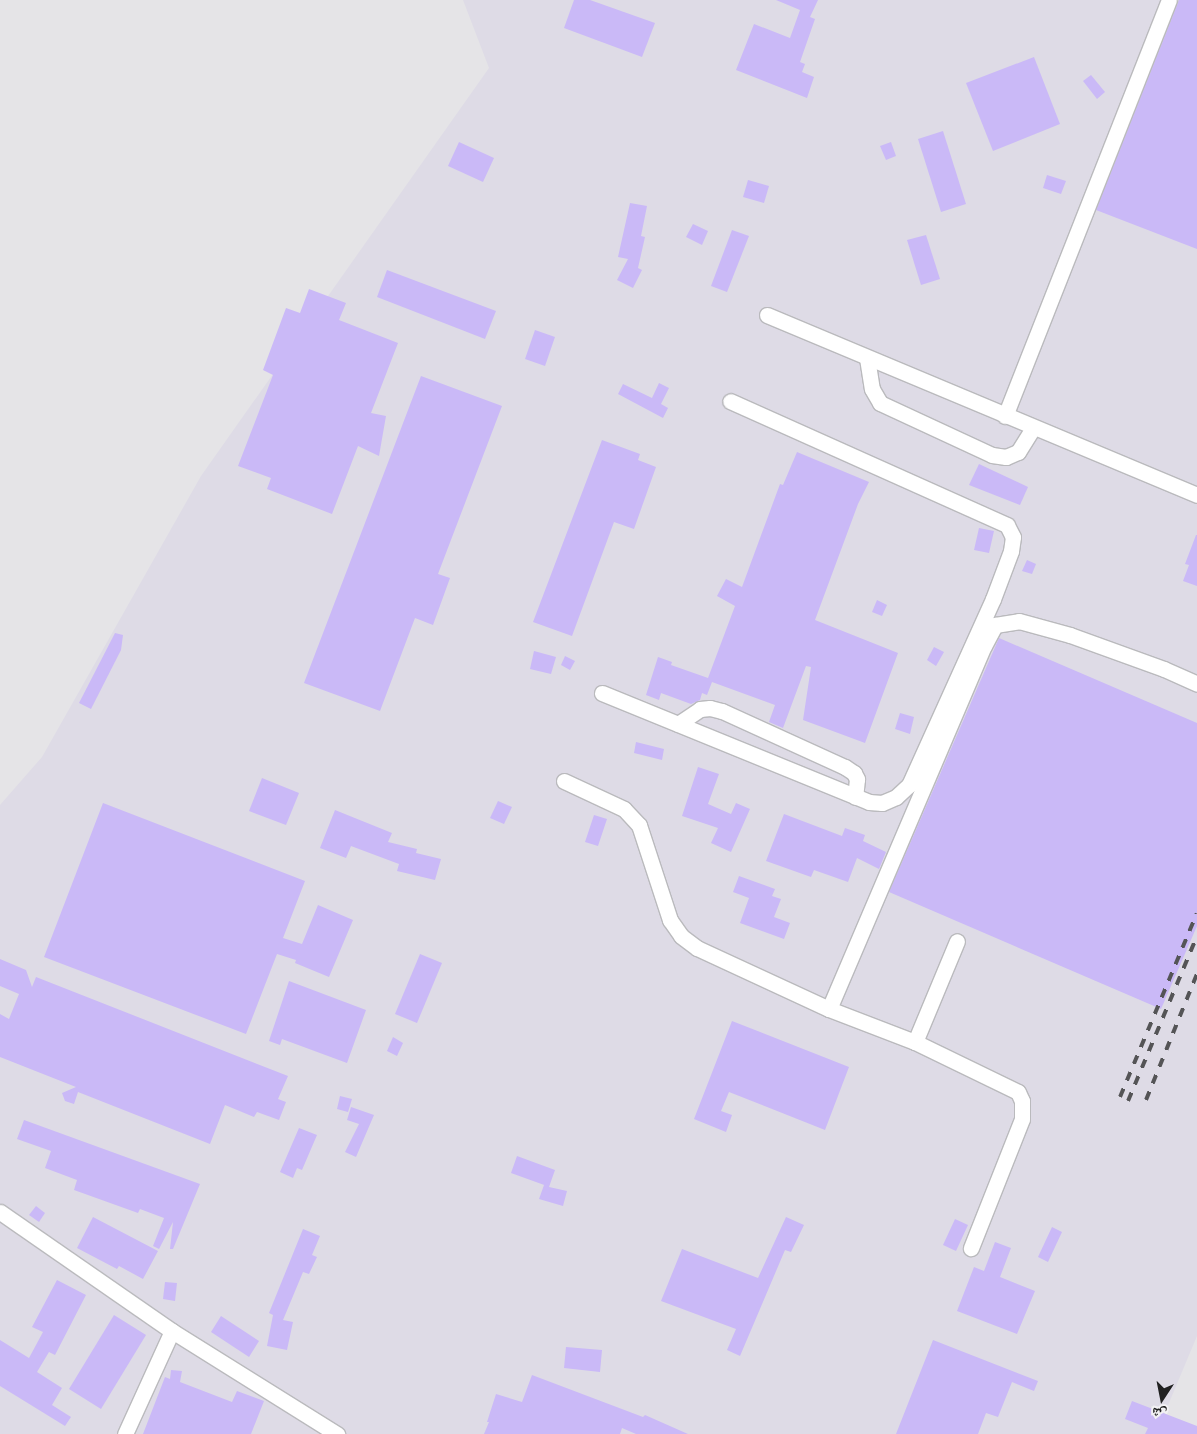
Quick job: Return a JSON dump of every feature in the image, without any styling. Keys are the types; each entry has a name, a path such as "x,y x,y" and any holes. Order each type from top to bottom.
{"street":[{"path":"1005,416 1169,0"},
{"path":"767,315 1033,428 1197,495"},
{"path":"867,358 872,389 880,403 992,455 1006,457 1018,452 1033,428"},
{"path":"602,693 855,797 869,802 882,803 896,797 909,785 993,599 1011,551 1013,537 1006,525 730,401"},
{"path":"829,1009 980,655 995,625 1018,621 1070,635 1164,669 1197,684"},
{"path":"678,724 700,709 710,708 722,711 845,767 854,773 857,779 855,797"},
{"path":"564,781 624,809 639,825 670,920 681,936 697,948 829,1009 915,1042 1018,1092 1022,1101 1022,1119 971,1248"},
{"path":"915,1042 957,941"},
{"path":"0,1212 172,1331 338,1434"},
{"path":"125,1434 172,1331"}],"shaded area":[{"path":"463,0 1197,0 1197,1336 1156,1434 0,1434 0,805 42,757 201,476 489,68"}],"building":[{"path":"574,0 590,0 655,23 642,57 564,28"},
{"path":"776,0 818,0 810,17 815,19 800,62 805,64 802,72 814,77 807,98 736,70 754,24 790,38 800,10"},
{"path":"1179,0 1197,0 1197,249 1096,210"},
{"path":"1034,57 1060,124 993,151 966,83"},
{"path":"1091,75 1105,92 1097,99 1083,81"},
{"path":"943,131 966,204 941,212 918,139"},
{"path":"459,142 494,158 483,182 448,166"},
{"path":"891,142 896,156 886,160 880,146"},
{"path":"1047,175 1066,181 1061,194 1043,188"},
{"path":"748,180 769,186 764,203 743,197"},
{"path":"630,203 647,206 641,236 645,237 638,268 642,270 633,288 617,280 628,259 618,257"},
{"path":"693,224 708,231 702,245 686,237"},
{"path":"732,230 749,236 727,292 711,286"},
{"path":"926,235 940,279 921,285 907,240"},
{"path":"387,270 496,311 485,339 377,297"},
{"path":"309,289 346,303 339,320 398,343 371,413 386,416 379,456 358,446 332,514 267,489 271,478 238,466 273,375 263,370 286,308 300,313"},
{"path":"535,330 555,337 545,366 525,359"},
{"path":"421,376 502,406 438,574 450,578 433,625 415,618 380,711 304,683"},
{"path":"659,383 669,388 661,404 668,408 663,418 618,394 623,384 652,398"},
{"path":"602,440 640,454 638,460 656,467 634,529 614,522 572,636 533,622"},
{"path":"797,452 869,482 858,504 815,620 898,653 865,743 803,720 811,667 806,666 783,728 769,722 775,705 712,682 707,695 702,693 700,700 691,704 661,693 659,700 646,695 658,657 672,662 671,665 708,678 735,606 717,596 726,579 742,587 780,484 783,485"},
{"path":"979,464 1028,487 1020,505 969,485"},
{"path":"979,528 994,531 989,553 974,550"},
{"path":"1196,535 1197,586 1183,581 1189,565 1185,564"},
{"path":"1027,560 1036,564 1032,574 1022,571"},
{"path":"877,600 887,605 882,616 872,612"},
{"path":"115,633 123,635 121,650 91,709 79,703"},
{"path":"999,638 1197,723 1197,926 1161,1009 889,892"},
{"path":"934,647 944,652 936,666 927,660"},
{"path":"534,651 556,657 551,674 530,669"},
{"path":"565,656 575,661 570,670 561,665"},
{"path":"900,713 914,717 910,734 895,729"},
{"path":"636,742 664,749 662,760 634,753"},
{"path":"698,767 719,774 708,804 731,814 736,803 750,809 731,852 711,843 718,828 682,816"},
{"path":"262,778 299,793 286,825 249,811"},
{"path":"498,801 512,807 504,824 490,818"},
{"path":"103,803 305,881 283,938 302,944 318,905 353,920 329,977 295,963 296,960 277,954 246,1034 44,957"},
{"path":"335,810 392,833 388,842 417,849 416,853 441,859 435,880 397,871 399,864 351,846 346,858 320,848"},
{"path":"784,814 842,836 845,828 865,835 863,841 886,852 879,869 857,858 848,882 814,870 811,877 766,861"},
{"path":"594,815 607,819 598,846 585,842"},
{"path":"739,876 775,889 772,896 781,899 774,917 790,923 784,939 740,923 749,898 733,892"},
{"path":"420,954 442,963 417,1023 395,1014"},
{"path":"0,959 26,970 32,987 36,977 288,1076 278,1099 286,1102 279,1120 257,1112 254,1117 225,1105 210,1144 78,1092 74,1104 65,1101 62,1093 76,1087 0,1057 0,1014 9,1019 19,994 0,986"},
{"path":"289,981 366,1010 347,1063 282,1039 280,1045 269,1041"},
{"path":"732,1021 849,1067 825,1130 729,1092 721,1111 732,1115 726,1132 694,1119"},
{"path":"393,1037 403,1043 397,1056 387,1051"},
{"path":"340,1096 352,1099 348,1112 337,1109"},
{"path":"351,1107 374,1115 356,1157 345,1152 359,1124 347,1120"},
{"path":"24,1120 200,1184 173,1249 170,1249 173,1222 159,1249 153,1246 164,1218 140,1209 138,1213 74,1190 77,1180 45,1168 51,1151 17,1139"},
{"path":"299,1128 317,1135 302,1170 297,1168 293,1178 280,1172"},
{"path":"517,1156 555,1170 549,1187 567,1191 563,1206 539,1199 544,1185 547,1186 511,1173"},
{"path":"36,1206 45,1213 39,1222 29,1215"},
{"path":"93,1217 158,1251 143,1279 119,1266 117,1269 77,1248"},
{"path":"786,1217 804,1225 791,1252 785,1250 740,1356 727,1350 736,1329 661,1301 682,1249 758,1278"},
{"path":"955,1219 968,1225 956,1251 943,1245"},
{"path":"1052,1227 1062,1232 1048,1262 1038,1257"},
{"path":"303,1229 320,1236 312,1255 317,1257 309,1274 303,1272 283,1320 293,1322 287,1350 267,1346 273,1315 269,1313"},
{"path":"995,1242 1011,1248 1000,1277 1035,1291 1017,1334 957,1311 974,1267 984,1271"},
{"path":"57,1280 86,1295 55,1355 49,1352 37,1372 62,1388 52,1405 71,1417 65,1426 0,1386 0,1340 29,1358 43,1332 32,1327"},
{"path":"165,1282 177,1283 175,1301 163,1299"},
{"path":"114,1315 146,1335 101,1409 69,1389"},
{"path":"221,1316 259,1341 249,1357 211,1332"},
{"path":"933,1340 1038,1381 1034,1391 1012,1382 998,1417 986,1413 978,1434 896,1434"},
{"path":"566,1347 602,1350 600,1372 564,1368"},
{"path":"171,1370 182,1371 180,1382 232,1402 237,1391 264,1401 251,1434 143,1434 165,1377 170,1379"},
{"path":"532,1375 643,1417 645,1415 688,1434 636,1434 622,1428 620,1434 484,1434 496,1394 522,1402"},
{"path":"1132,1401 1197,1426 1197,1434 1145,1434 1148,1428 1125,1419"}],"railway":[{"path":"1120,1097 1197,913"},
{"path":"1128,1101 1197,936"},
{"path":"1146,1100 1197,974"}]}
